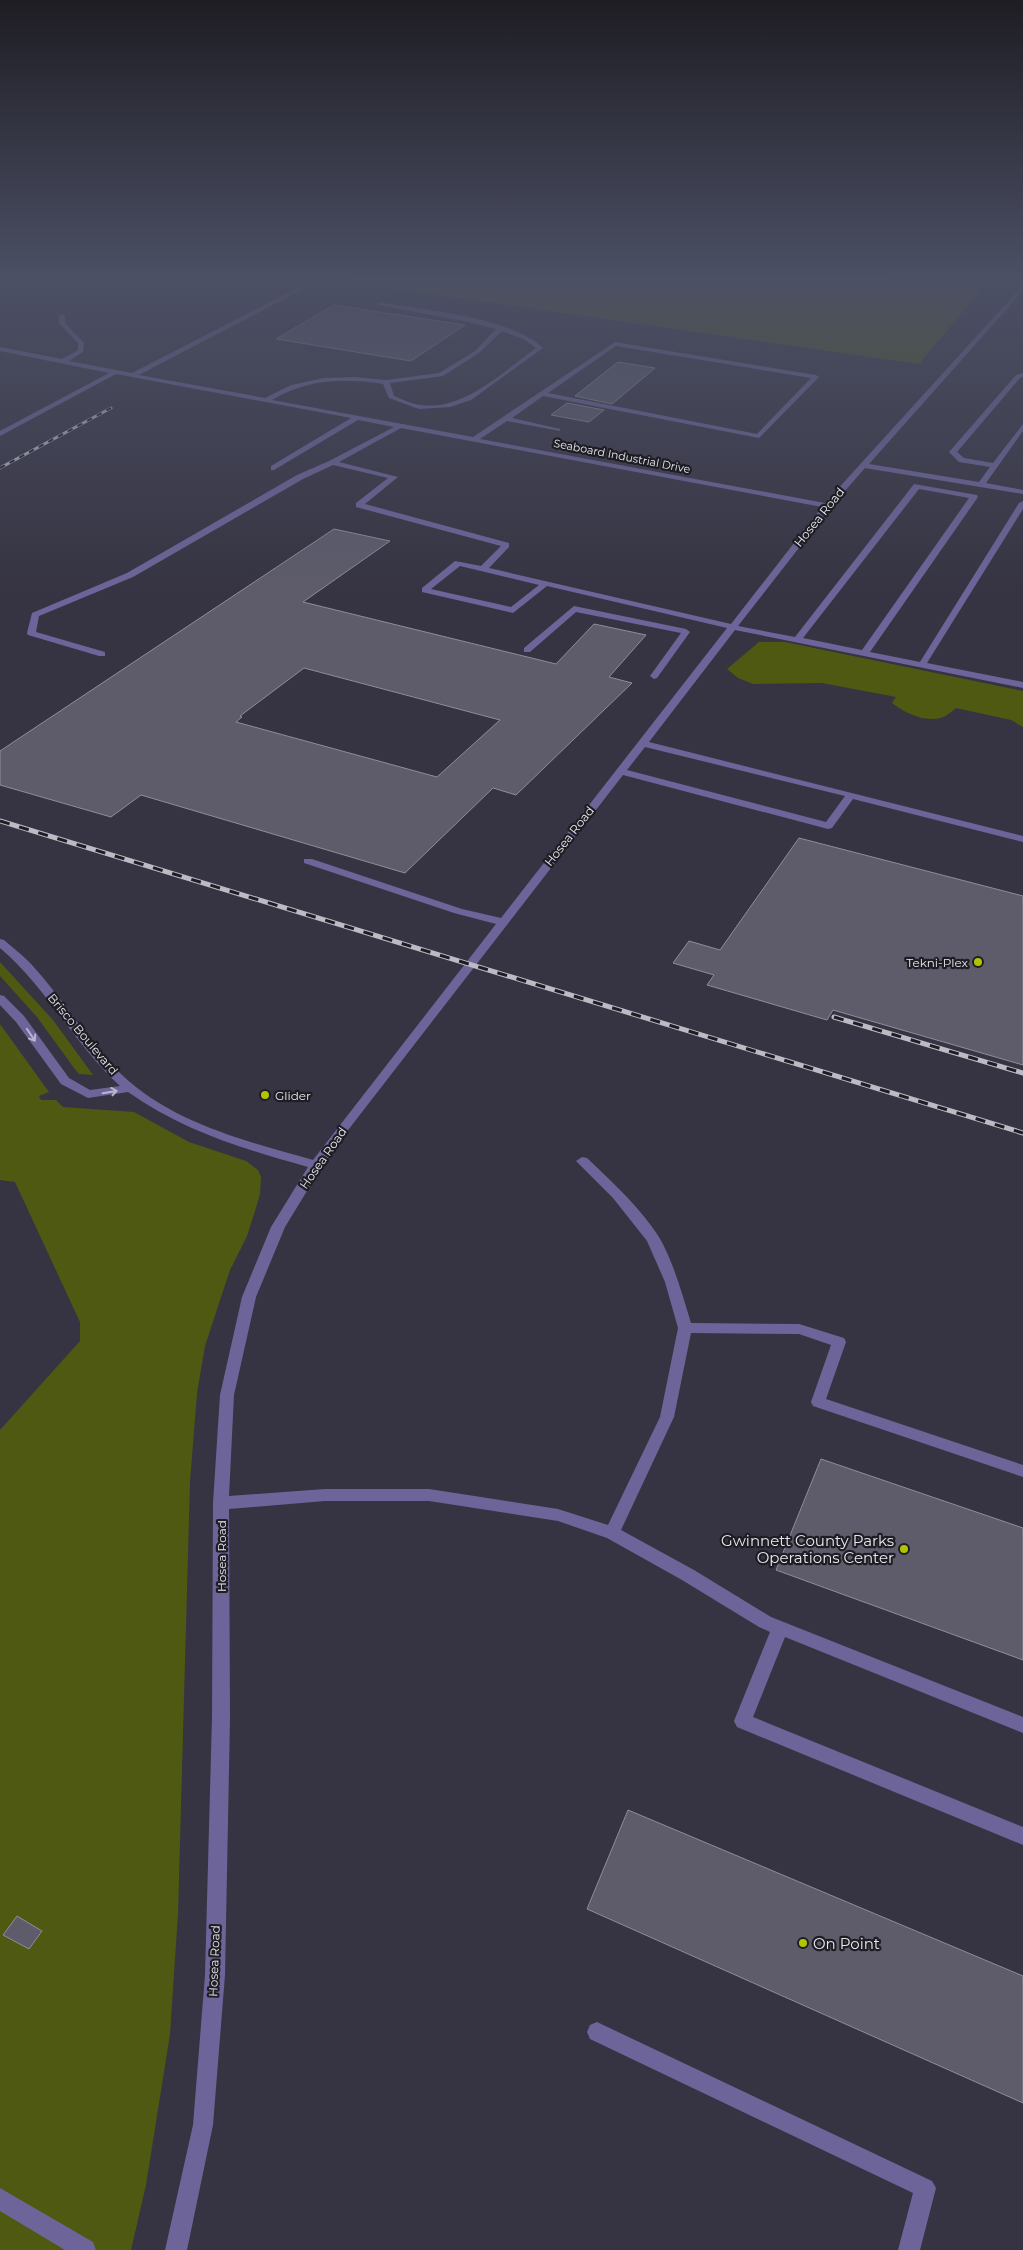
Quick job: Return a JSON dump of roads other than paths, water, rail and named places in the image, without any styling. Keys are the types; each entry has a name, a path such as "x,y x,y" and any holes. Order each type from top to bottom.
{"street":[{"path":"0,434 96,382"},
{"name":"Seaboard Industrial Drive","path":"163,382 827,506"},
{"path":"265,401 279,392 314,382"},
{"path":"386,382 391,397 419,407 448,406 469,400 494,382"},
{"path":"473,440 560,382"},
{"path":"542,394 759,436 811,382"},
{"name":"Hosea Road","path":"176,2250 203,2125 214,1975 221,1718 221,1503 227,1395 249,1297 278,1227 316,1165 502,922 827,506 938,382"},
{"path":"994,465 962,460 953,452 1013,382"},
{"path":"274,468 356,418"},
{"path":"506,419 558,430"},
{"path":"0,424 12,427"},
{"path":"102,654 31,632 34,614 130,575 300,477 400,426"},
{"path":"980,486 1023,426"},
{"path":"332,462 394,477 359,505 506,546 483,568"},
{"path":"863,466 1023,492"},
{"path":"797,640 917,486 974,497 864,654"},
{"path":"922,665 1023,503"},
{"path":"546,583 513,610 425,590 458,563 483,568 732,627 1023,685"},
{"path":"527,650 574,609 686,632 654,676"},
{"path":"653,625 664,611"},
{"path":"642,743 1023,839"},
{"path":"620,771 828,826 851,795"},
{"path":"308,861 458,910 502,922"},
{"name":"Brisco Boulevard","path":"0,942 33,972 98,1055 131,1088 160,1109 183,1122 228,1139 316,1165"},
{"path":"0,998 20,1019 65,1081 88,1094 131,1088"},
{"path":"582,1161 618,1195 653,1239 672,1282 685,1328 666,1417 612,1533"},
{"path":"685,1328 799,1328 839,1342 818,1402 1023,1471"},
{"path":"221,1503 326,1495 429,1495 558,1515 612,1533 688,1575 765,1622 1023,1725"},
{"path":"780,1628 743,1721 1023,1836"},
{"path":"597,2032 925,2188 909,2250"},
{"path":"0,2199 85,2250"}],"railway":[{"path":"0,468 111,408"},
{"path":"0,821 1023,1133"},
{"path":"834,1017 1023,1073"}],"place":[{"name":"Tekni-Plex","path":"978,962"},
{"name":"Glider","path":"265,1095"},
{"name":"Gwinnett County Parks Operations Center","path":"904,1549"},
{"name":"On Point","path":"803,1943"}]}
